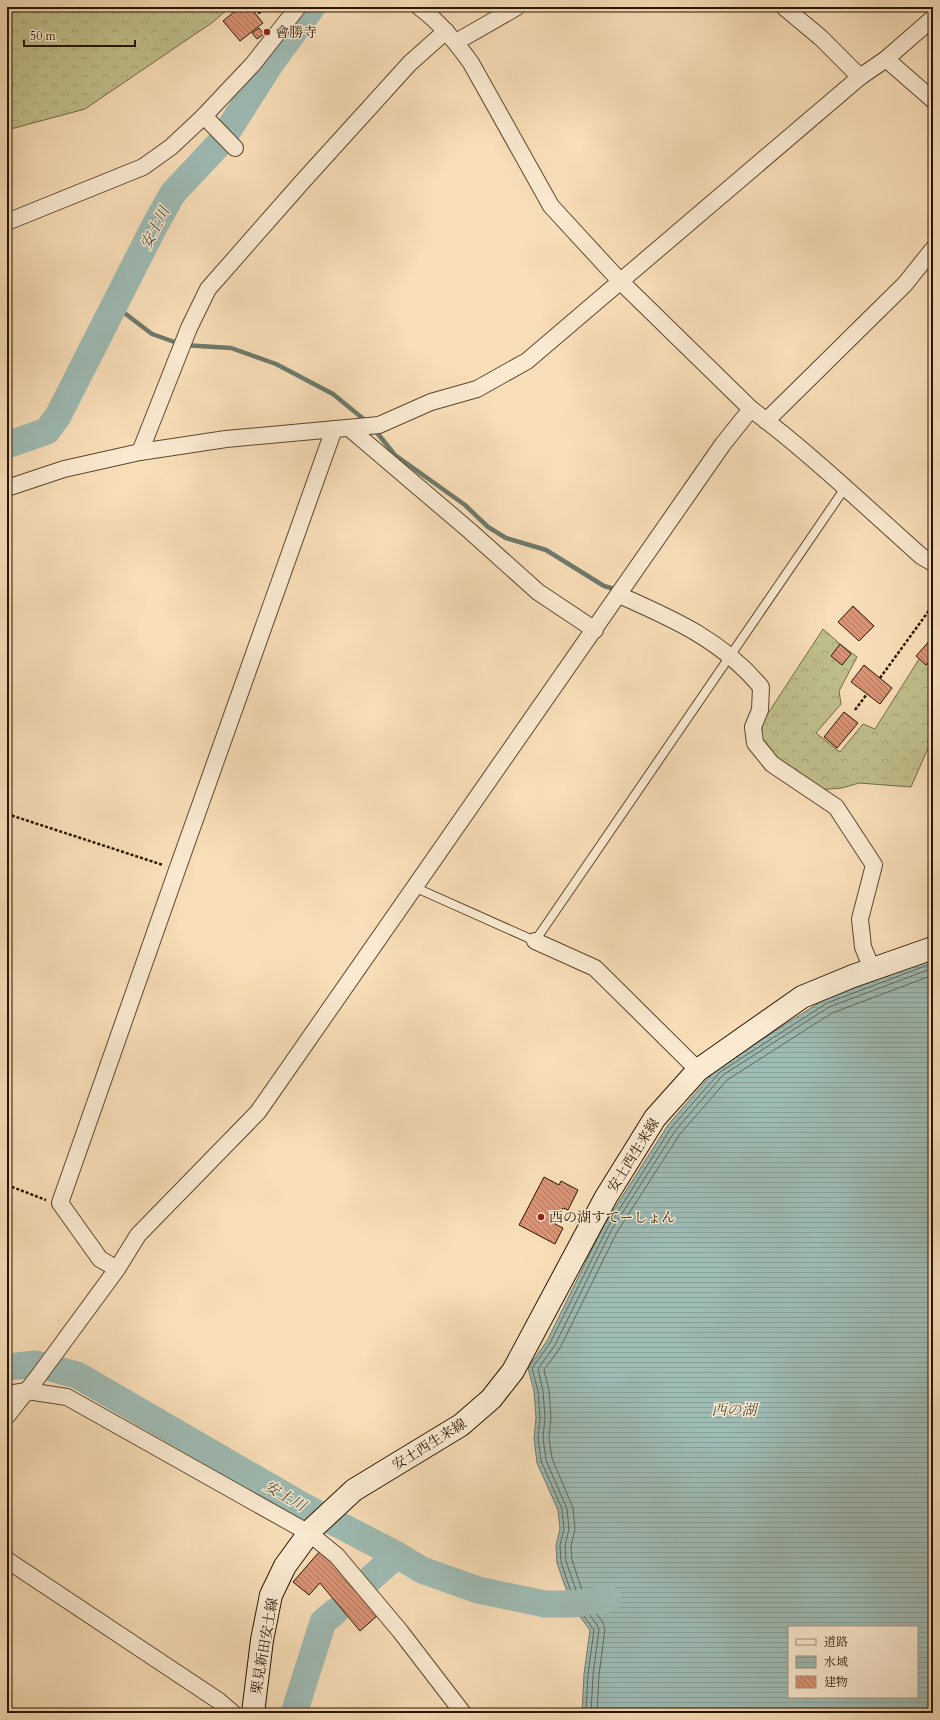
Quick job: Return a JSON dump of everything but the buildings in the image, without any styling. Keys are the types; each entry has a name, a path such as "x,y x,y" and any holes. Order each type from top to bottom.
{"main road":[{"name":"安土西生来線","path":"337,1504 354,1490 461,1425 491,1398 513,1371 606,1197 655,1118 698,1070 802,996 872,969 933,948"},
{"name":"栗見新田安土線","path":"253,1713 262,1640 272,1595 285,1566 310,1531 337,1504"}],"street":[{"path":"7,222 143,167 171,148 204,116 253,64 298,7"},
{"path":"419,7 434,18 471,63 551,206 620,281 751,409 845,488 921,556 933,563"},
{"path":"140,452 186,335 208,289 410,63 451,37 517,7"},
{"path":"784,7 821,38 860,77"},
{"path":"7,488 64,469 140,452 226,439 379,426 431,402 477,389 527,361 860,77 886,59 933,18"},
{"path":"886,59 933,100"},
{"path":"204,116 235,148"},
{"path":"766,421 905,284 933,249"},
{"path":"7,1416 32,1385 62,1342 117,1269 138,1236 258,1112 414,887 442,850 723,444 751,409"},
{"path":"347,428 470,531 510,569 538,592 594,630"},
{"path":"117,1269 100,1259 60,1204 177,870 347,428"},
{"path":"619,595 676,620 708,639 747,670 761,687 760,710 753,727 755,743 772,764 836,807 874,865 860,919 863,947 872,969"},
{"path":"535,941 595,968 698,1070"},
{"path":"7,1394 32,1385 67,1397 310,1531 338,1556 400,1631 463,1713"},
{"path":"7,1560 219,1701 233,1713"}],"lane":[{"path":"414,887 535,941 845,488"}],"path":[{"path":"258,13 271,7"},
{"path":"880,678 933,605"},
{"path":"855,710 867,694"},
{"path":"7,814 177,870"},
{"path":"7,1185 60,1204"}],"green space":[{"path":"7,7 230,7 213,22 85,109 7,130"},
{"path":"823,629 857,657 839,691 841,704 816,733 840,752 863,724 875,729 933,637 933,737 911,787 859,783 842,788 816,790 776,763 760,743 763,721"}],"water":[{"name":"西の湖","path":"933,959 933,1713 582,1713 584,1674 590,1630 572,1606 557,1563 556,1545 560,1529 558,1510 537,1463 534,1438 536,1418 534,1391 528,1368 547,1341 604,1225 668,1125 717,1068 825,999"}],"waterway":[{"name":"安土川","path":"7,445 47,431 58,416 155,225 173,193 220,143 271,63 312,7"},
{"path":"114,305 152,334 183,345 231,348 276,364 333,394 366,421"},
{"path":"374,429 395,455 465,505 488,527 506,538 546,550 604,586 618,590"},
{"name":"安土川","path":"7,1367 36,1364 77,1375 303,1506 397,1555 422,1570 478,1590 545,1604 574,1604 608,1599"},
{"path":"370,1579 397,1555"},
{"path":"294,1713 323,1622 336,1611"}],"place":[{"name":"會勝寺","path":"267,32"},
{"name":"西の湖すてーしょん","path":"541,1217"}]}
